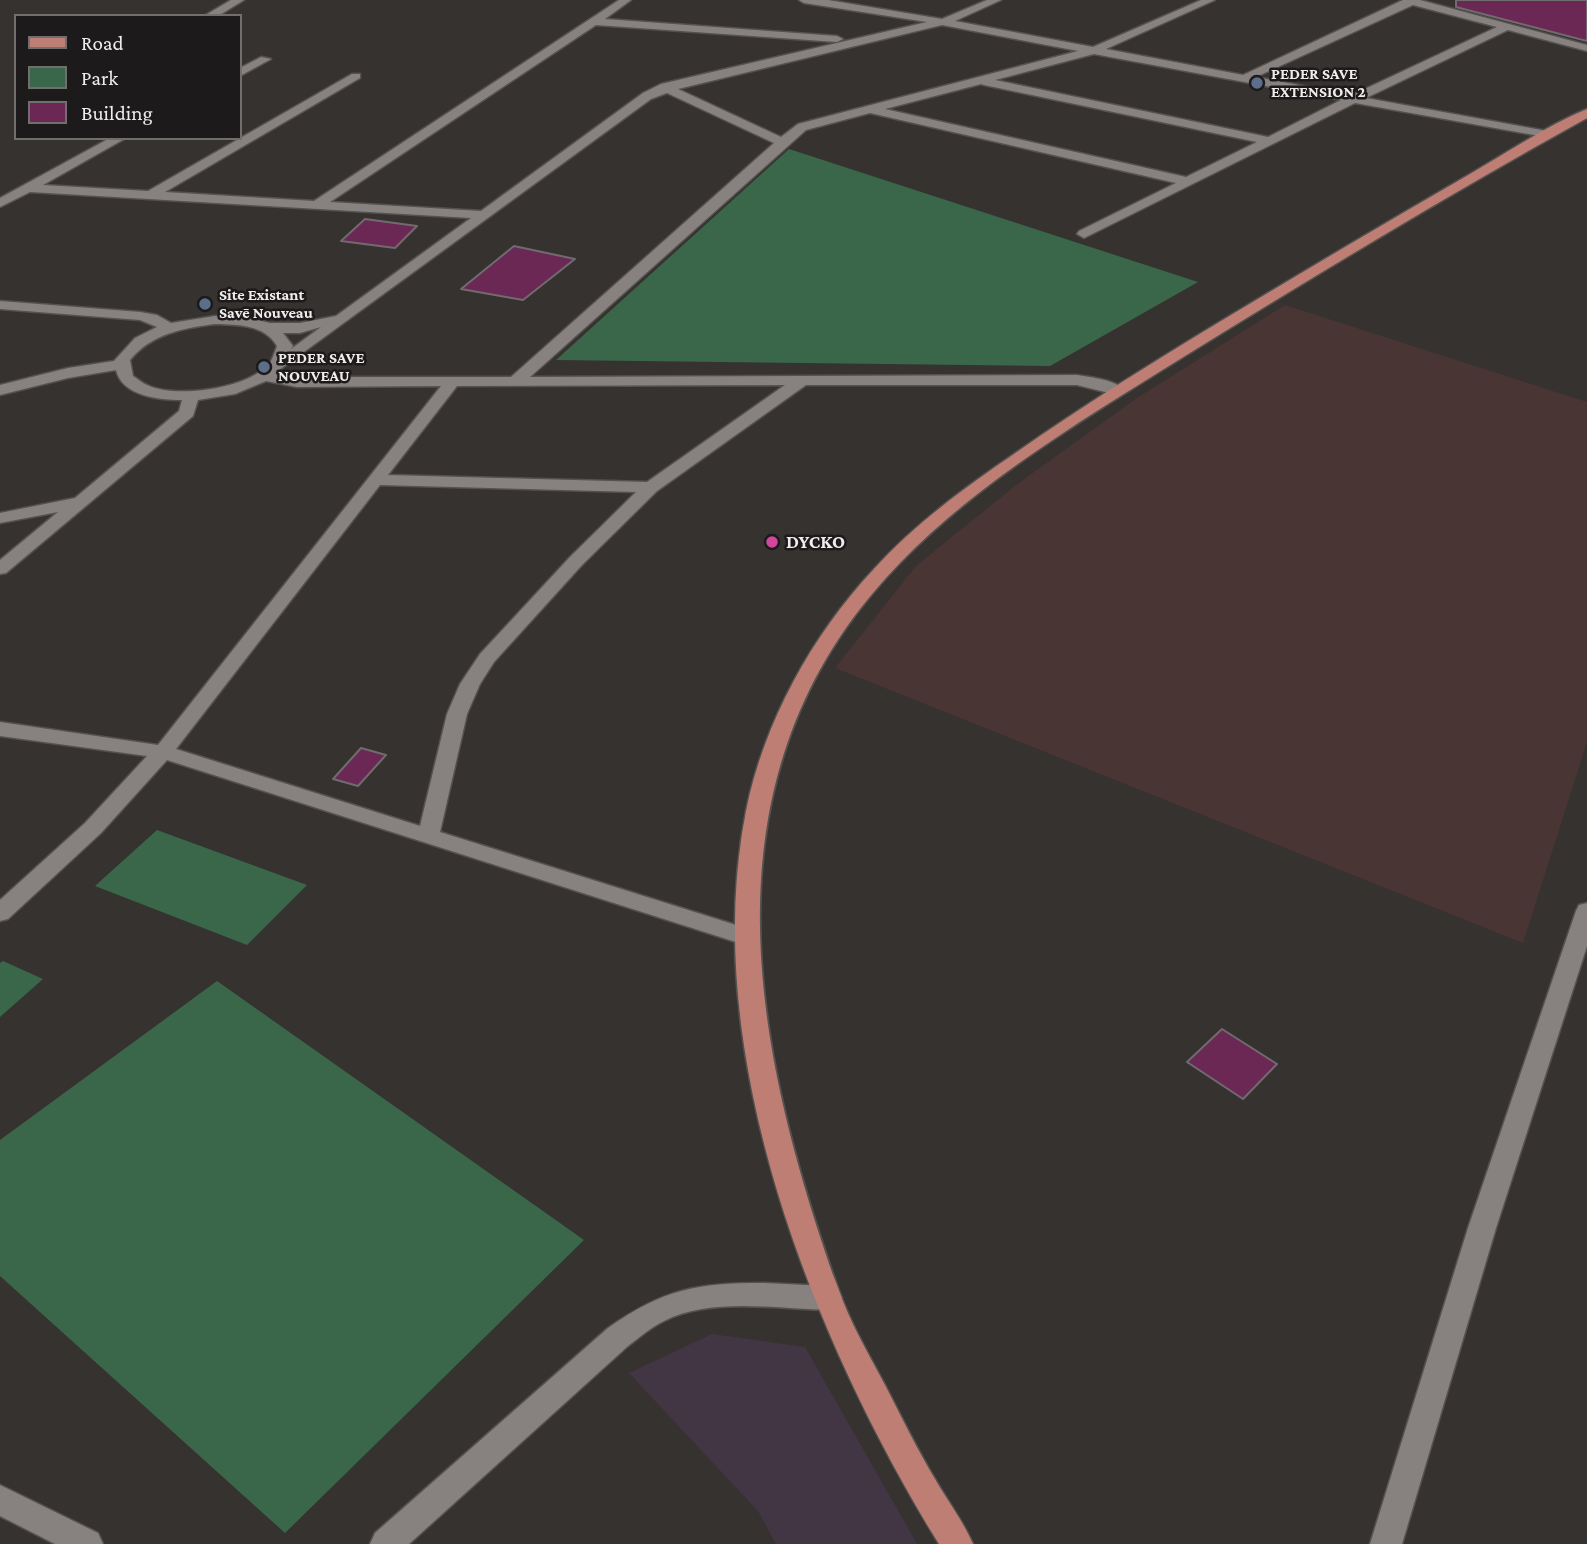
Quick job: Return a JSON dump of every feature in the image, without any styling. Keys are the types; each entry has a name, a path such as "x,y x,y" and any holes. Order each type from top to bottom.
{"main road":[{"path":"957,1544 922,1491 835,1317 780,1152 762,1078 752,1010 747,937 757,814 772,753 810,672 836,629 883,569 942,514 1117,390 1587,113"}],"street":[{"path":"213,14 239,0"},
{"path":"315,206 626,0"},
{"path":"804,0 943,22 1547,135"},
{"path":"342,318 300,328 268,328 230,320 200,321 169,328 134,346 122,364 123,375 136,387 160,394 191,396 240,387 270,371 647,96 665,87 943,22 996,0"},
{"path":"517,380 782,142 803,127 1095,50 1210,0"},
{"path":"1245,78 1412,0 1587,48"},
{"path":"593,21 857,40"},
{"path":"1084,234 1353,99 1508,26"},
{"path":"242,72 265,60"},
{"path":"149,196 356,76"},
{"path":"980,80 1270,141"},
{"path":"665,87 782,142"},
{"path":"869,109 1189,182"},
{"path":"0,203 116,140"},
{"path":"27,188 482,215"},
{"path":"0,305 140,316 152,318 169,328"},
{"path":"268,328 276,333 285,346 281,360 270,371"},
{"path":"0,390 68,373 122,364"},
{"path":"270,371 282,381 297,382 1077,380 1117,390"},
{"path":"428,836 457,714 470,684 486,658 576,561 651,487 805,379"},
{"path":"0,913 93,828 163,752 453,381"},
{"path":"0,569 187,413 191,396"},
{"path":"376,480 651,487"},
{"path":"0,518 82,501"},
{"path":"0,729 163,752 747,937"},
{"path":"1386,1544 1482,1228 1587,911"},
{"path":"386,1544 618,1337 655,1311 691,1298 828,1298"},
{"path":"0,1500 87,1544"}],"shaded area":[{"path":"1285,305 1587,402 1587,742 1523,943 835,668 916,566 1016,485 1137,398"},
{"path":"712,1334 805,1347 917,1544 776,1544 758,1511 629,1373"}],"green space":[{"path":"789,149 1198,282 1050,366 556,360"},
{"path":"157,830 307,885 247,945 95,886"},
{"path":"3,961 43,979 0,1017 0,963"},
{"path":"217,981 584,1240 285,1533 0,1276 0,1140"}],"building":[{"path":"1456,0 1587,0 1587,41 1456,7"},
{"path":"365,219 417,226 395,248 341,241"},
{"path":"514,246 575,259 523,300 461,289"},
{"path":"361,748 386,755 358,786 333,779"},
{"path":"1222,1029 1277,1064 1243,1099 1187,1062"}],"place":[{"name":"PEDER SAVE EXTENSION 2","path":"1257,83"},
{"name":"Site Existant Savē Nouveau","path":"205,304"},
{"name":"PEDER SAVE NOUVEAU","path":"264,367"},
{"name":"DYCKO","path":"772,542"}]}
